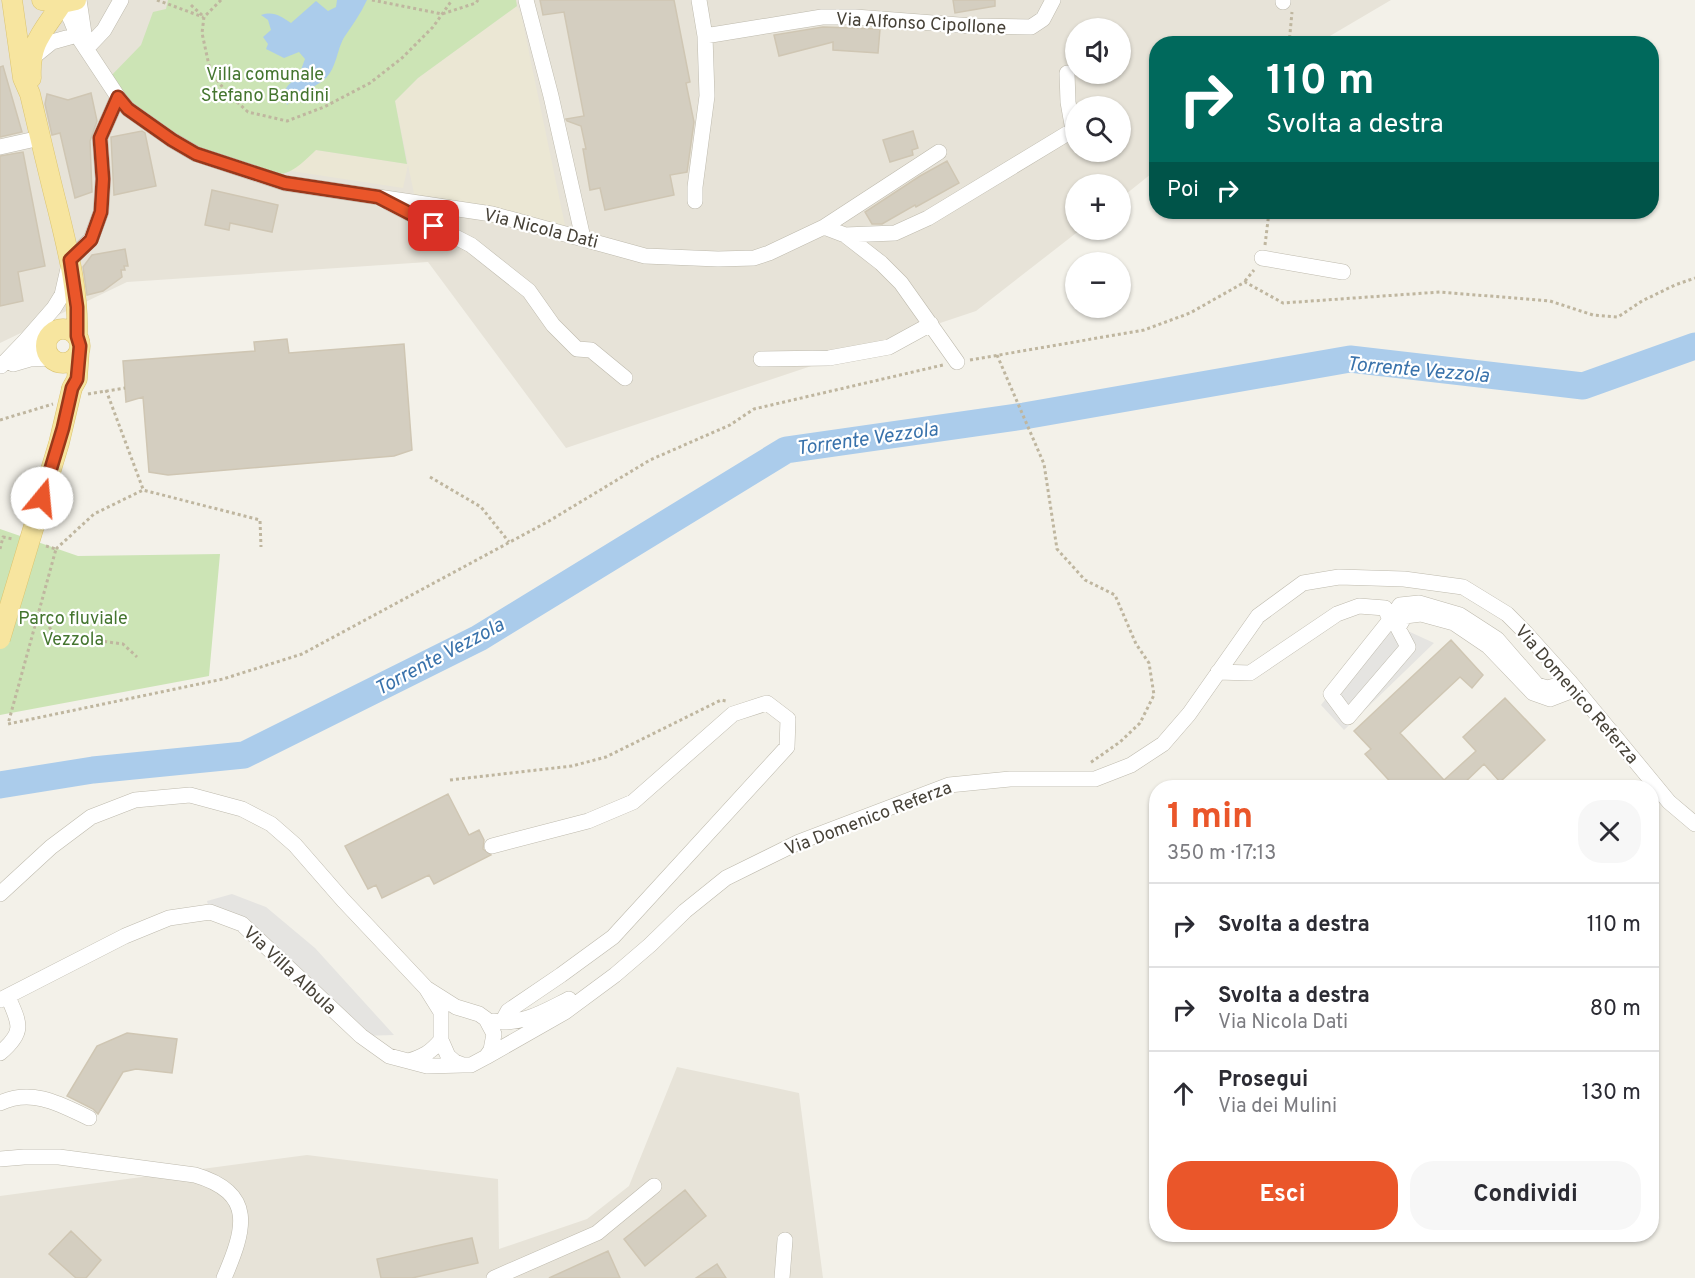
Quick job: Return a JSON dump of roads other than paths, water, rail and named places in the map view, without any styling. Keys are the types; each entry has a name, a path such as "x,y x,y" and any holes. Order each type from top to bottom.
{"main road":[{"path":"0,639 61,436 72,388 77,379 78,344 77,307 70,260 30,94 23,78 12,0"},
{"path":"30,94 31,58 37,39 65,1"},
{"path":"72,388 56,360 46,348 74,293"},
{"path":"53,333 68,330 78,344"},
{"path":"56,360 72,360 78,344"}],"street":[{"path":"86,49 104,30 120,0"},
{"path":"526,0 552,96 583,238"},
{"path":"695,201 694,187 707,96 705,36 699,0"},
{"name":"Via Alfonso Cipollone","path":"705,36 822,17 1030,27 1043,19 1053,0"},
{"name":"Via Nicola Dati","path":"65,1 86,49"},
{"name":"Via Nicola Dati","path":"65,1 77,35 128,109 196,154 285,183 492,214 645,256 718,259 754,258 769,253 824,227 939,152"},
{"path":"31,58 52,42 77,35"},
{"path":"845,235 895,233 928,218 1073,130 1067,84"},
{"path":"0,366 41,324 59,301 70,260 91,240 101,212 103,179 100,138 118,97"},
{"path":"0,147 40,138"},
{"path":"378,197 471,245 529,291 553,325 577,349 591,350 625,378"},
{"path":"824,227 845,235 901,283 957,362"},
{"path":"1262,258 1343,272"},
{"path":"761,359 829,358 889,347 931,324"},
{"path":"0,366 53,333"},
{"path":"0,366 30,359 56,360"},
{"name":"Via Domenico Referza","path":"486,1057 565,1012 615,975 685,911 726,878 799,842 949,784 1010,778 1095,779 1131,765 1163,744 1189,714 1258,616 1303,584 1339,577 1404,579 1463,587 1507,614 1524,631 1652,780"},
{"path":"1498,655 1497,639 1460,615 1419,603 1400,605 1331,694 1348,717 1408,647 1398,628 1405,616 1420,614 1454,623 1488,646 1533,693 1550,699 1573,686"},
{"path":"1218,672 1250,673 1337,614 1359,606 1385,608 1390,620"},
{"path":"1498,655 1524,631"},
{"path":"492,846 588,821 633,802 733,714 767,703 788,718 787,747 614,937 508,1011 502,1022"},
{"name":"Via Domenico Referza","path":"1659,789 1695,824"},
{"path":"0,894 51,847 91,817 135,800 190,795 242,809 271,824 295,845 426,988 441,1012 441,1035 448,1056 463,1065 471,1065 486,1057 494,1042 494,1034 486,1019 479,1014 456,1007 426,988"},
{"name":"Via Villa Albula","path":"4,999 125,936 160,921 210,912 242,924 361,1036 390,1056 427,1066 463,1065"},
{"name":"Via Domenico Referza","path":"486,1019 516,1022 540,1014 615,975"},
{"path":"0,1053 17,1034 18,1020 4,999"},
{"path":"408,1061 423,1057 435,1048 446,1022 453,1016 470,1011"},
{"path":"0,1104 6,1100 32,1096 54,1101 89,1118"},
{"path":"0,1160 24,1156 58,1157 195,1175 215,1181 230,1191 238,1202 241,1217 238,1239 224,1278"},
{"path":"494,1278 597,1233 654,1186"},
{"path":"782,1278 784,1240"}],"water":[{"path":"337,0 367,0 342,41 330,74 311,89 306,97 298,92 287,105 286,90 299,74 305,59 299,52 284,58 266,49 268,44 263,37 271,30 268,20 261,15 273,14 291,23 316,1 328,11 336,7"}],"waterway":[{"name":"Torrente Vezzola","path":"0,785 93,770 244,755 479,638 786,450 1024,416 1350,359 1583,386 1695,346"}],"park label":[{"name":"Villa comunale Stefano Bandini","path":"265,84"},
{"name":"Parco fluviale Vezzola","path":"73,628"}]}
